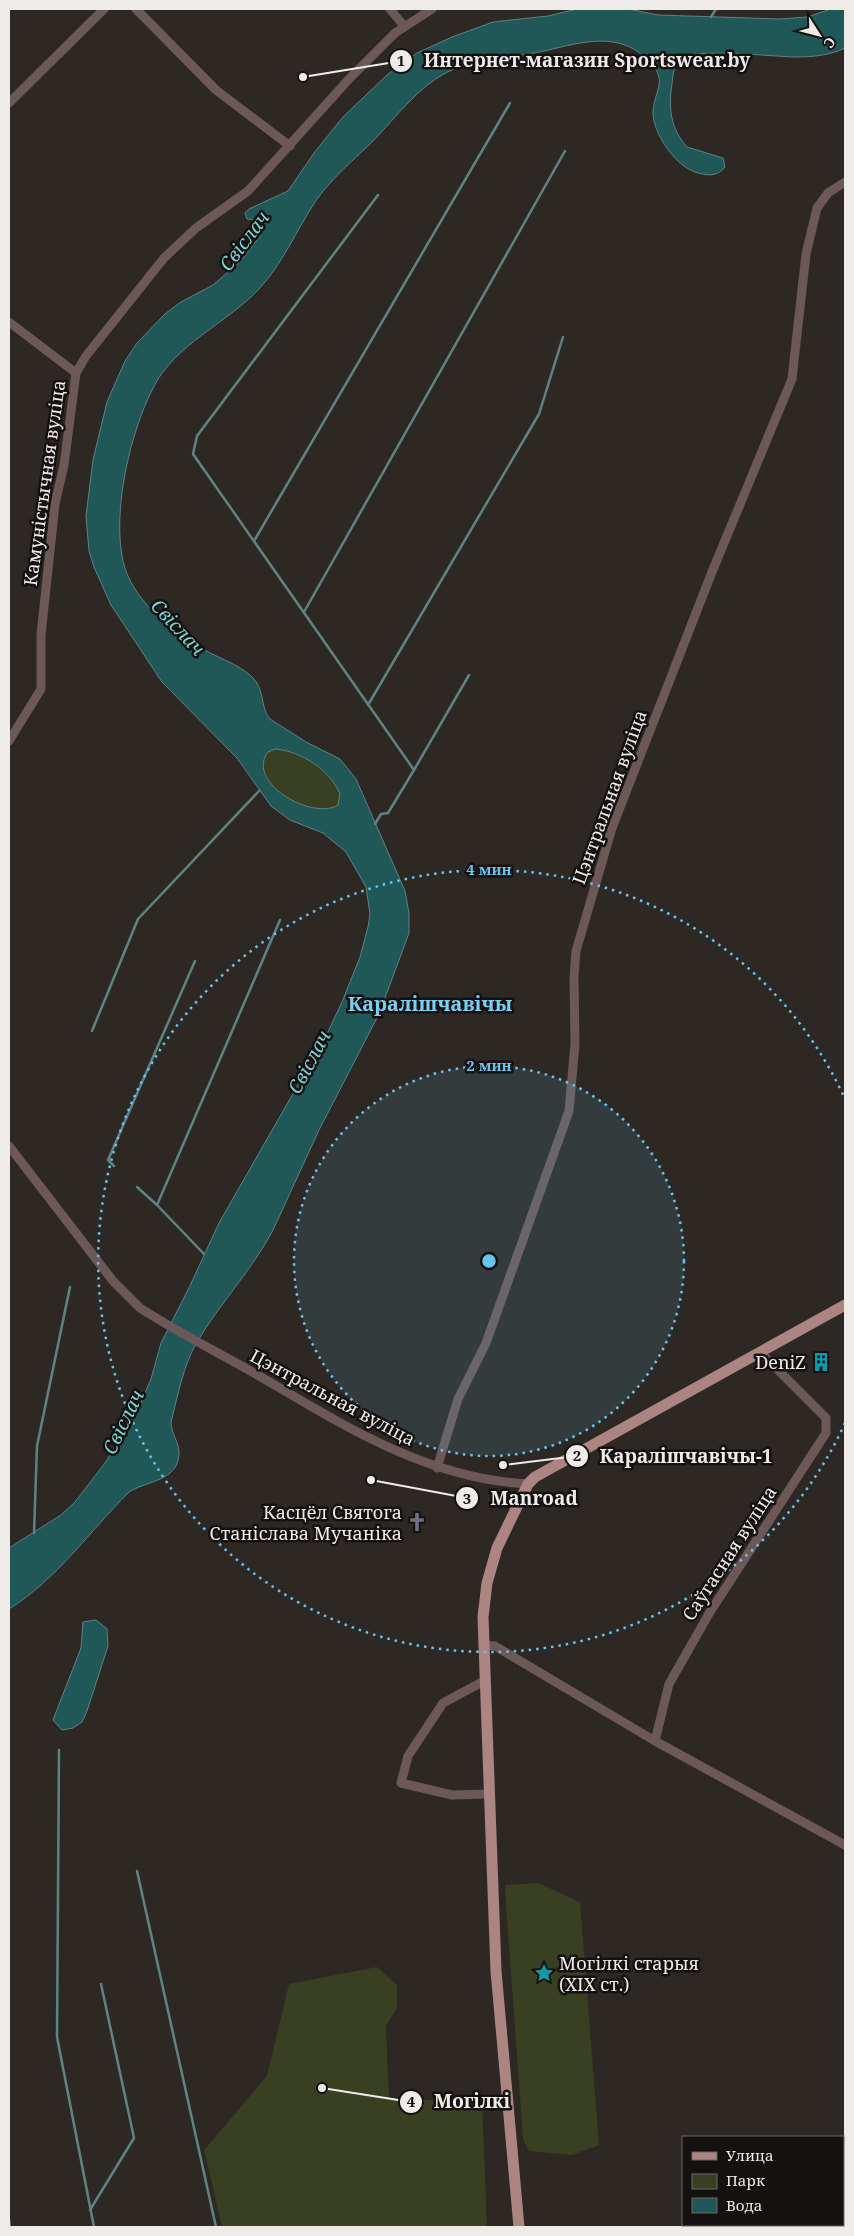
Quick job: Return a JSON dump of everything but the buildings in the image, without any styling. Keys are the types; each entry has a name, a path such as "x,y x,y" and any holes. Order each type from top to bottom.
{"main road":[{"path":"519,2227 496,1971 483,1645 484,1600 502,1535 528,1484 552,1466 845,1305"}],"street":[{"path":"9,103 104,9"},
{"path":"136,9 216,90 290,146"},
{"path":"390,9 404,26"},
{"name":"Камуністычная вуліца","path":"9,741 42,689 41,635 50,545 67,443 76,373 97,341 120,316 153,269 196,228 248,191 348,79 404,26 432,9"},
{"name":"Цэнтральная вуліца","path":"436,1468 458,1399 486,1343 569,1111 575,1044 574,977 576,951 612,828 712,572 792,379 806,254 817,208 828,193 845,182"},
{"path":"9,322 76,373"},
{"name":"Цэнтральная вуліца","path":"9,1146 117,1286 129,1299 151,1315 377,1443 436,1468 484,1480 528,1484"},
{"name":"Саўгасная вуліца","path":"655,1741 669,1684 710,1612 826,1433 826,1418 760,1352"},
{"path":"483,1645 495,1646 655,1741 845,1845"},
{"path":"484,1681 443,1703 408,1756 401,1783 452,1796 489,1794"}],"green space":[{"path":"275,749 304,758 322,770 340,794 338,805 327,809 313,808 285,796 273,786 266,775 263,764 268,752"},
{"path":"538,1883 580,1902 599,2145 572,2155 529,2151 523,2139 505,1891 506,1885"},
{"path":"377,1967 397,1985 397,2008 386,2026 389,2100 482,2100 487,2227 222,2227 204,2150 267,2076 289,1984"}],"water":[{"path":"577,9 628,9 658,15 779,19 807,17 831,9 845,9 845,48 828,54 809,57 717,53 688,55 680,59 674,70 671,91 673,121 678,134 687,147 723,158 725,167 716,174 710,175 690,170 675,157 662,140 657,131 653,113 659,87 656,69 637,51 623,44 609,41 579,43 480,62 462,66 448,72 412,99 370,144 348,164 315,202 268,279 232,313 174,359 153,388 137,427 125,473 120,519 120,541 127,575 143,600 165,623 190,642 240,668 256,681 261,692 264,708 270,719 306,742 340,759 356,779 405,891 409,913 409,933 379,1014 319,1130 273,1230 256,1259 206,1328 192,1351 181,1381 171,1422 179,1453 178,1462 174,1469 168,1475 129,1492 58,1569 42,1584 9,1609 9,1548 61,1515 75,1502 105,1463 137,1412 151,1379 161,1343 219,1223 326,1036 342,1002 360,957 370,914 366,887 346,852 323,833 290,820 271,806 237,758 162,682 111,605 89,551 86,516 93,460 107,402 125,361 137,343 166,313 181,302 213,285 240,262 261,235 263,225 256,220 247,219 245,213 249,209 288,191 314,153 343,117 387,75 417,53 452,37 493,22 548,16","holes":["275,749 314,763 329,777 340,794 338,805 327,809 313,808 285,796 273,786 266,775 263,764 268,752"]},
{"path":"96,1620 107,1629 108,1646 82,1722 73,1728 62,1730 53,1720 81,1648 83,1622"}],"waterway":[{"path":"711,17 716,9"},
{"path":"254,541 510,103"},
{"path":"304,612 565,151"},
{"path":"375,824 381,814 388,813 414,770 193,454 197,436 378,195"},
{"path":"368,705 539,414 563,337"},
{"path":"414,770 469,675"},
{"path":"92,1031 138,919 259,791"},
{"path":"204,1254 157,1205 280,920"},
{"path":"114,1166 108,1160 195,961"},
{"path":"137,1187 157,1205"},
{"path":"34,1533 37,1446 70,1287"},
{"path":"59,1750 57,2037 94,2227"},
{"path":"137,1871 216,2227"},
{"path":"90,2210 134,2138 101,1984"},
{"path":"9,2220 10,2227"}],"place":[{"name":"Интернет-магазин Sportswear.by","path":"303,77"},
{"name":"DeniZ","path":"821,1362"},
{"name":"Каралішчавічы-1","path":"503,1465"},
{"name":"Manroad","path":"371,1480"},
{"name":"Касцёл Святога Станіслава Мучаніка","path":"417,1522"},
{"name":"Могілкі старыя (XIX ст.)","path":"544,1973"},
{"name":"Могілкі","path":"322,2088"}],"district":[{"name":"Каралішчавічы","path":"430,1003"}],"water label":[{"name":"Свіслач","path":"244,241"},
{"name":"Свіслач","path":"178,627"},
{"name":"Свіслач","path":"309,1062"},
{"name":"Свіслач","path":"123,1422"}]}
